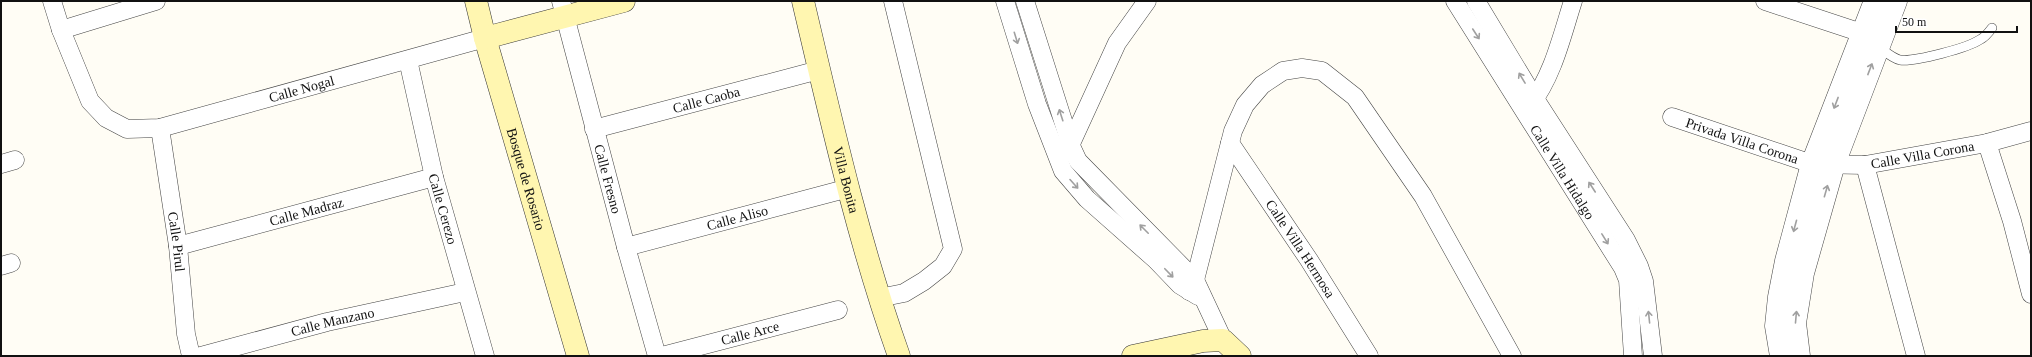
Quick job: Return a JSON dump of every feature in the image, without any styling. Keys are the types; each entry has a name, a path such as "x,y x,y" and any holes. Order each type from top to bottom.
{"main road":[{"name":"Bosque de Rosario","path":"476,1 485,38 578,356"},
{"name":"Calle Nogal","path":"485,38 563,9 624,1"},
{"name":"Villa Bonita","path":"804,1 819,70 849,188 879,298 899,356"},
{"path":"1143,355 1203,341 1223,340 1240,356"}],"street":[{"name":"Calle Nogal","path":"52,1 61,30 90,101 106,118 127,129 160,128 485,38"},
{"path":"61,30 156,1"},
{"path":"879,298 904,293 924,281 942,266 953,249 893,1"},
{"path":"1005,1 1037,104 1059,164 1070,181 1087,199 1192,286"},
{"path":"1025,1 1071,146 1080,164 1206,300 1223,340"},
{"path":"1059,164 1071,146 1117,43 1147,1"},
{"name":"Calle Villa Hidalgo","path":"1455,1 1626,240 1639,266 1645,287 1653,356"},
{"name":"Calle Villa Hidalgo","path":"1476,1 1530,105 1623,268 1628,280 1633,356"},
{"path":"1530,105 1552,63 1573,1"},
{"path":"1765,1 1870,40"},
{"path":"1799,356 1795,323 1803,273 1870,40 1875,1"},
{"path":"1781,356 1776,326 1779,297 1786,261 1812,164 1870,40 1896,1"},
{"name":"Calle Fresno","path":"563,9 594,129 657,356"},
{"name":"Calle Cerezo","path":"408,60 434,177 484,356"},
{"path":"1192,286 1233,131 1245,105 1262,85 1283,71 1302,68 1322,71 1355,97 1423,196 1512,356"},
{"name":"Calle Caoba","path":"594,129 819,70"},
{"name":"Privada Villa Corona","path":"1672,117 1812,164"},
{"name":"Calle Pirul","path":"160,128 178,246 186,334 191,356"},
{"name":"Calle Villa Corona","path":"1812,164 1865,164 1987,143 2031,131"},
{"name":"Calle Villa Hermosa","path":"1230,143 1309,260 1369,356"},
{"path":"1987,143 2012,221 2031,294"},
{"path":"1865,164 1916,356"},
{"name":"Calle Madraz","path":"178,246 434,177"},
{"name":"Calle Aliso","path":"626,247 849,188"},
{"name":"Calle Manzano","path":"201,356 326,322 465,292"},
{"name":"Calle Arce","path":"662,356 838,310"}],"lane":[{"path":"1870,40 1890,56 1901,60 1932,56 1965,47 1982,39 1992,28"}]}
